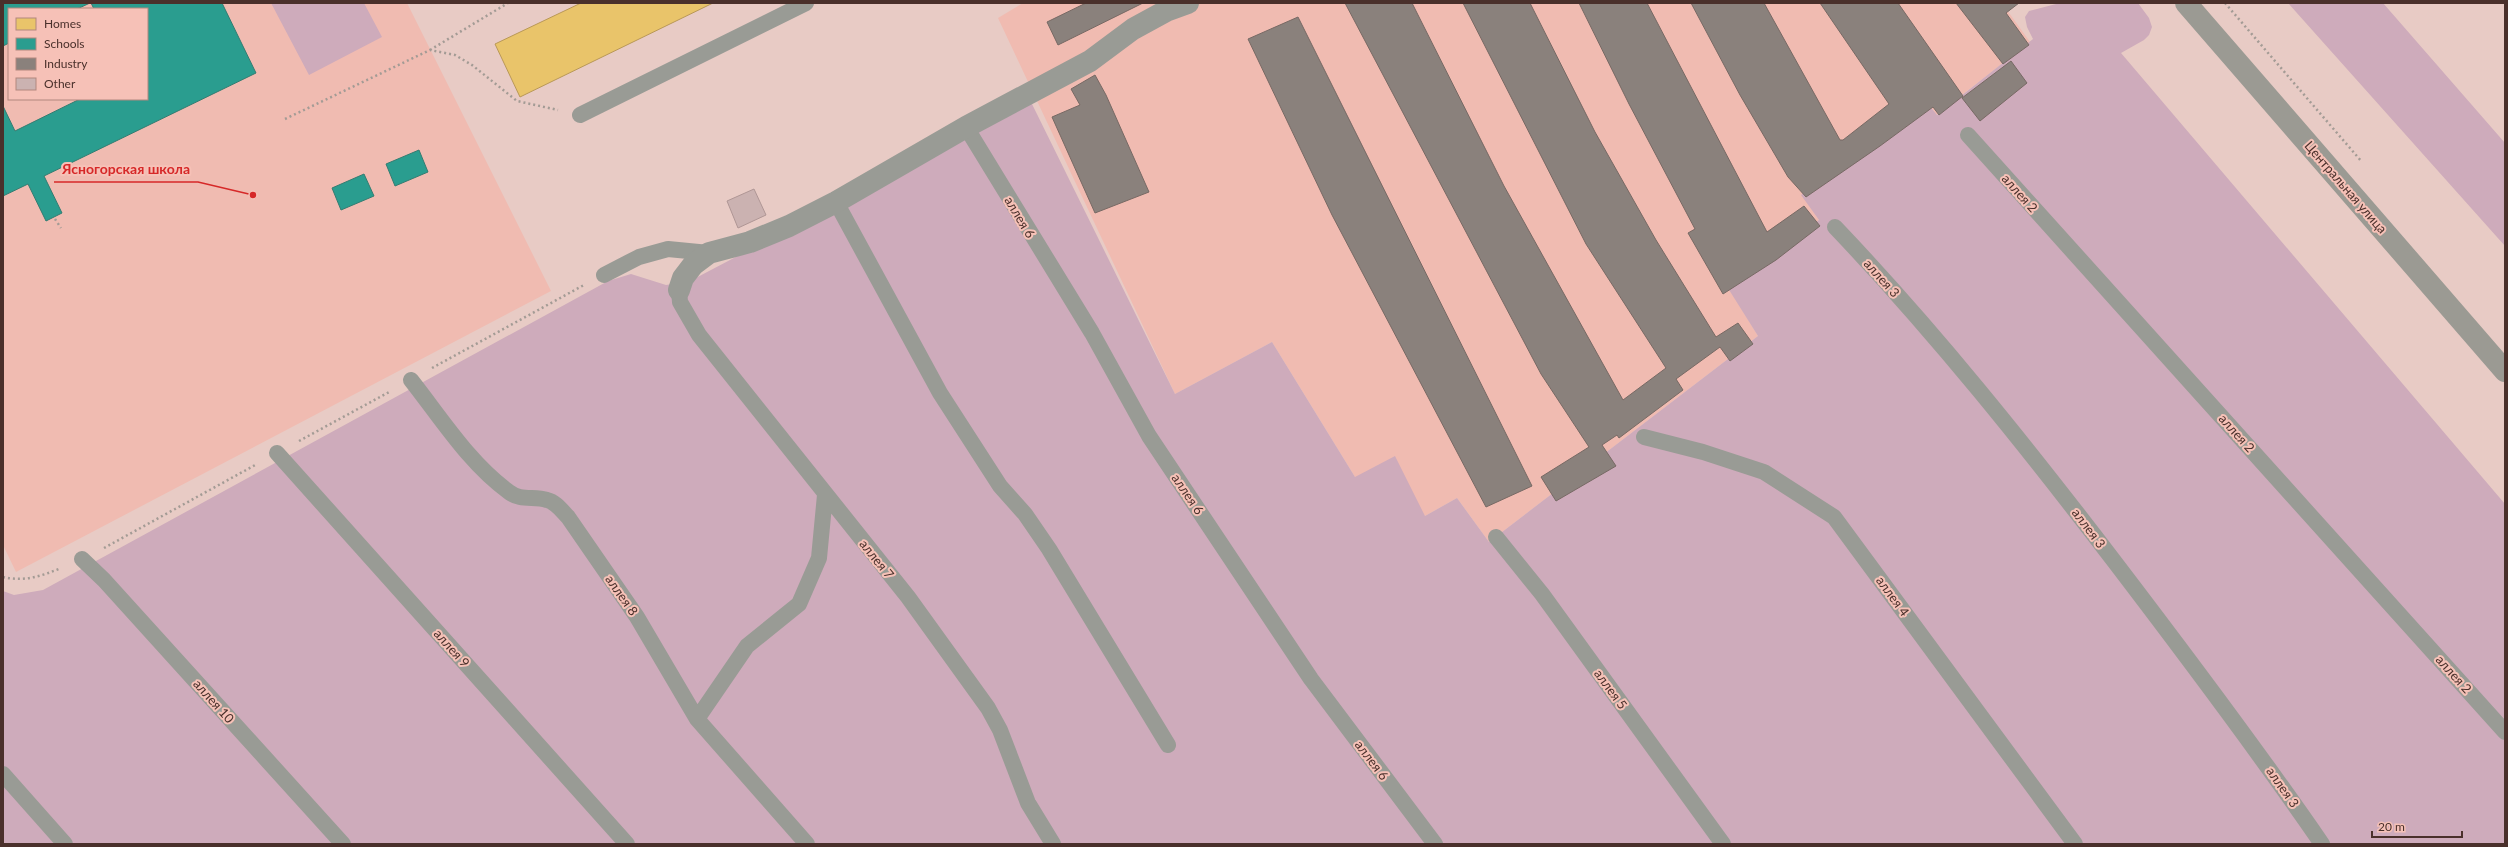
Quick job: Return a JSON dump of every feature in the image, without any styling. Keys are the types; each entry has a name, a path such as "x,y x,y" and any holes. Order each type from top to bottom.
{"street":[{"path":"680,290 684,278 693,265 709,253 750,242 789,226 836,202 966,127 1090,61 1133,29 1166,11 1188,3"},
{"name":"Центральная улица","path":"2186,3 2505,371"}],"lane":[{"path":"580,115 806,3"},
{"name":"аллея 6","path":"966,127 1092,334 1149,436 1311,678 1435,844"},
{"name":"аллея 2","path":"1968,135 2505,732"},
{"path":"836,202 940,393 1000,486 1025,514 1049,549 1168,745"},
{"name":"аллея 3","path":"1835,227 1884,278 2025,445 2260,754 2322,844"},
{"path":"604,275 639,257 668,249 709,253"},
{"name":"аллея 7","path":"680,290 680,302 699,336 825,495 908,596 988,708 1000,730 1028,803 1054,844"},
{"name":"аллея 8","path":"411,380 474,459 502,488 517,497 548,500 557,505 568,517 637,618 697,719 807,844"},
{"name":"аллея 4","path":"1644,437 1703,452 1764,472 1834,517 2075,844"},
{"name":"аллея 9","path":"277,453 627,844"},
{"path":"697,719 747,646 799,604 819,558 825,495"},
{"name":"аллея 5","path":"1496,537 1542,594 1723,844"},
{"name":"аллея 10","path":"82,560 104,580 343,844"},
{"path":"3,774 65,844"}],"path":[{"path":"285,119 430,50 508,3"},
{"path":"430,50 455,55 472,65 517,101 580,115"},
{"path":"55,219 61,228"},
{"path":"3,577 14,580 30,579 82,560 604,275"}],"shaded area":[{"path":"3,3 407,3 551,291 16,572 3,545"},
{"path":"271,3 364,3 382,37 309,75"},
{"path":"1023,3 2002,3 2030,42 1936,115 1929,104 1802,195 1819,220 1727,285 1758,336 1489,542 1457,498 1425,516 1355,477 1272,342 1175,394 998,18"},
{"path":"2060,3 2138,3 2149,18 2152,27 2149,35 2144,40 2121,53 2505,504 2505,844 3,844 3,591 14,595 43,590 608,281 631,274 666,285 690,281 1031,102 1175,394 1272,342 1355,477 1395,456 1425,516 1457,498 1489,542 1758,336 1726,285 1819,220 1801,195 1928,104 1937,115 2033,39 2027,27 2025,17 2029,11"},
{"path":"2288,3 2383,3 2505,143 2505,246"}],"building: Homes":[{"path":"581,3 713,3 520,97 495,44"}],"building: Schools":[{"path":"3,3 90,3 79,8 8,8 8,44 3,46"},
{"path":"91,3 222,3 256,73 44,176 62,213 46,221 28,184 3,196 3,106 15,131 78,100 148,100 148,8 94,8"},
{"path":"419,150 428,172 395,186 386,164"},
{"path":"364,174 374,196 341,210 332,188"}],"building: Industry":[{"path":"1086,3 1143,3 1058,45 1047,22"},
{"path":"1345,3 1412,3 1504,186 1623,400 1666,368 1586,244 1463,3 1530,3 1595,132 1656,240 1716,337 1738,323 1753,344 1730,361 1720,347 1676,379 1683,390 1619,438 1617,435 1602,445 1616,466 1556,501 1541,477 1589,447 1541,374"},
{"path":"1579,3 1647,3 1767,232 1804,206 1820,226 1776,260 1723,294 1688,233 1695,229 1629,104"},
{"path":"1691,3 1764,3 1840,140 1843,140 1889,104 1820,3 1898,3 1963,96 1939,115 1933,107 1806,197 1788,177 1740,95"},
{"path":"1956,3 2019,3 2006,13 2029,45 2003,64"},
{"path":"1298,17 1532,486 1486,507 1332,215 1248,39"},
{"path":"2011,61 2027,83 1980,121 1962,98"},
{"path":"1095,75 1106,95 1149,192 1095,213 1052,117 1080,105 1071,89"}],"building: Other":[{"path":"754,189 766,215 738,228 727,201"}],"place":[{"name":"Ясногорская школа","path":"253,195"}]}
